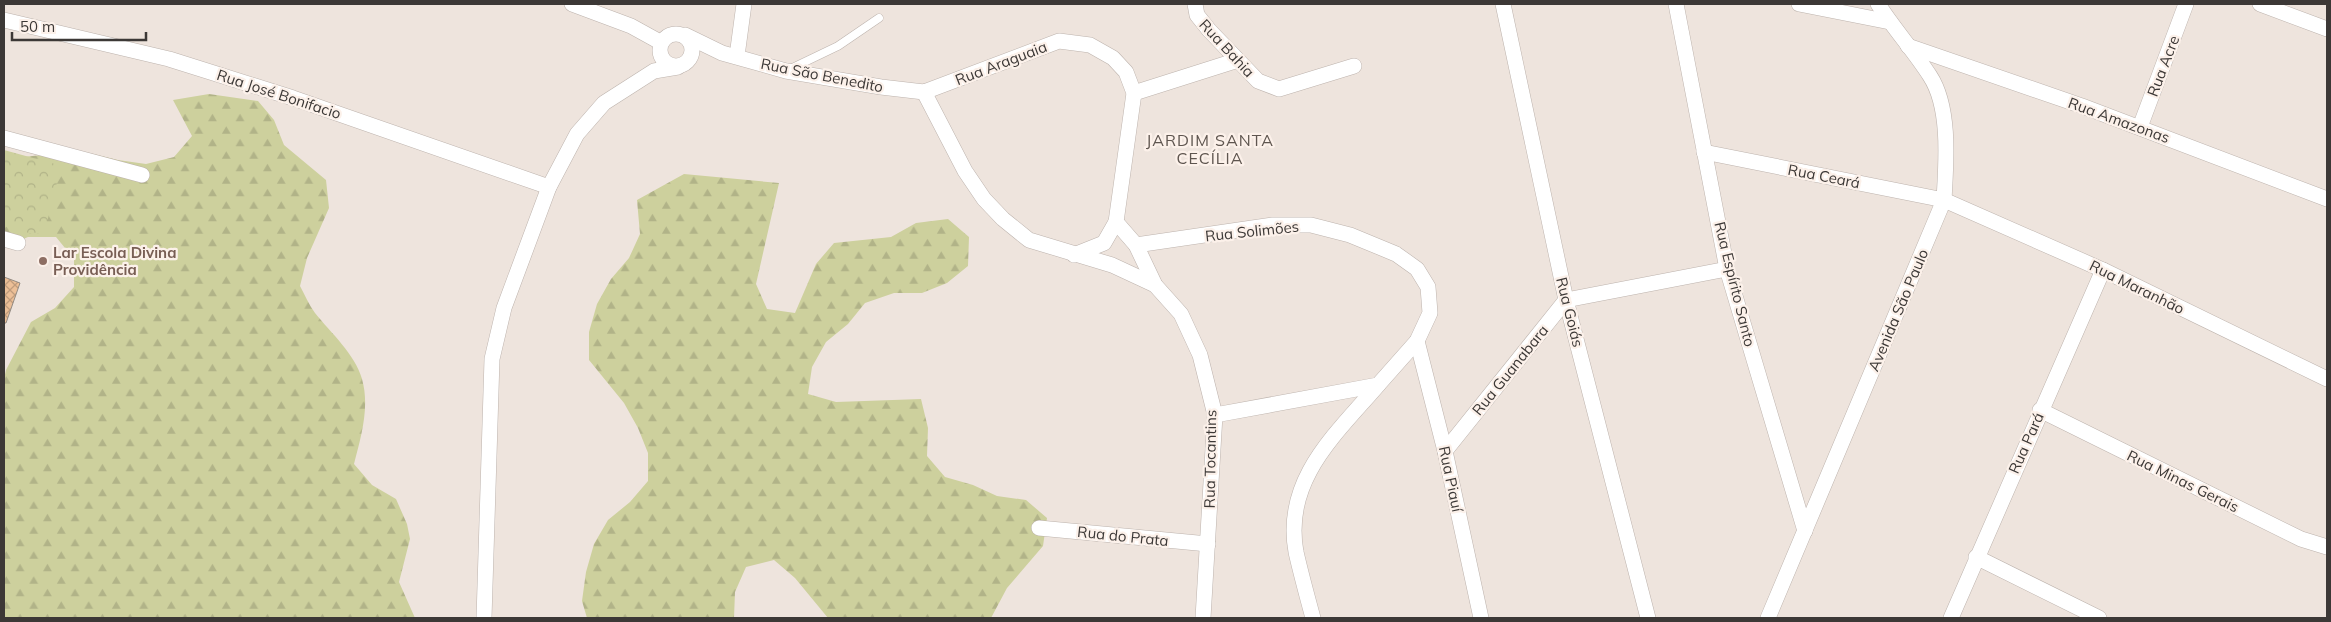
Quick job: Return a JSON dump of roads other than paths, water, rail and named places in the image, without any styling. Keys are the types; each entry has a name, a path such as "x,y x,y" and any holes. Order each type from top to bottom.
{"street":[{"path":"484,618 492,359 504,308 549,187 577,134 604,103 654,70 660,48 671,33 685,35 693,46 684,63 666,64 660,48 631,26 572,4"},
{"path":"737,56 744,4"},
{"name":"Rua Bahia","path":"1195,4 1197,16 1258,81 1279,89 1354,66"},
{"name":"Rua Goiás","path":"1503,4 1566,300 1648,618"},
{"name":"Rua Espírito Santo","path":"1676,4 1727,269 1805,530"},
{"path":"1800,4 1890,22"},
{"name":"Avenida São Paulo","path":"1768,618 1944,200 1946,158 1944,114 1932,77 1878,4"},
{"name":"Rua Acre","path":"2140,127 2186,4"},
{"path":"2260,4 2327,29"},
{"name":"Rua José Bonifacio","path":"4,20 170,59 293,98 549,187"},
{"name":"Rua São Benedito","path":"685,35 722,53 786,70 881,87 924,92"},
{"name":"Rua Araguaia","path":"924,92 1059,41 1090,45 1113,58 1126,72 1134,93"},
{"name":"Rua Amazonas","path":"1908,46 2140,127 2327,199"},
{"name":"Rua São Benedito","path":"654,70 722,53"},
{"path":"1074,255 1104,243 1116,222 1134,93 1238,60"},
{"name":"Rua Tocantins","path":"924,92 965,171 984,199 1003,219 1029,240 1112,265 1155,285"},
{"path":"4,138 142,175"},
{"name":"Rua Ceará","path":"1704,152 1944,200"},
{"name":"Rua Maranhão","path":"1944,200 2103,270 2327,379"},
{"name":"Rua Tocantins","path":"1116,222 1136,245 1155,285 1181,314 1200,355 1215,415 1203,618"},
{"name":"Rua Solimões","path":"1136,245 1273,225 1310,225 1350,235 1396,254 1417,269 1428,288 1430,313 1417,341 1321,451 1301,485 1294,516 1296,550 1313,618"},
{"path":"1566,300 1727,269"},
{"name":"Rua Pará","path":"1951,618 2040,410 2103,270"},
{"name":"Rua Guanabara","path":"1445,451 1566,300"},
{"name":"Rua Piauí","path":"1417,341 1445,451 1481,618"},
{"path":"1215,415 1378,385"},
{"name":"Rua Minas Gerais","path":"2040,410 2301,539 2327,547"},
{"name":"Rua do Prata","path":"1039,528 1208,544"},
{"path":"1976,558 2099,618"}],"lane":[{"path":"786,70 838,46 879,18"}],"place":[{"name":"Lar Escola Divina Providência","path":"43,261"}],"district":[{"name":"JARDIM SANTA CECÍLIA","path":"1210,149"}]}
